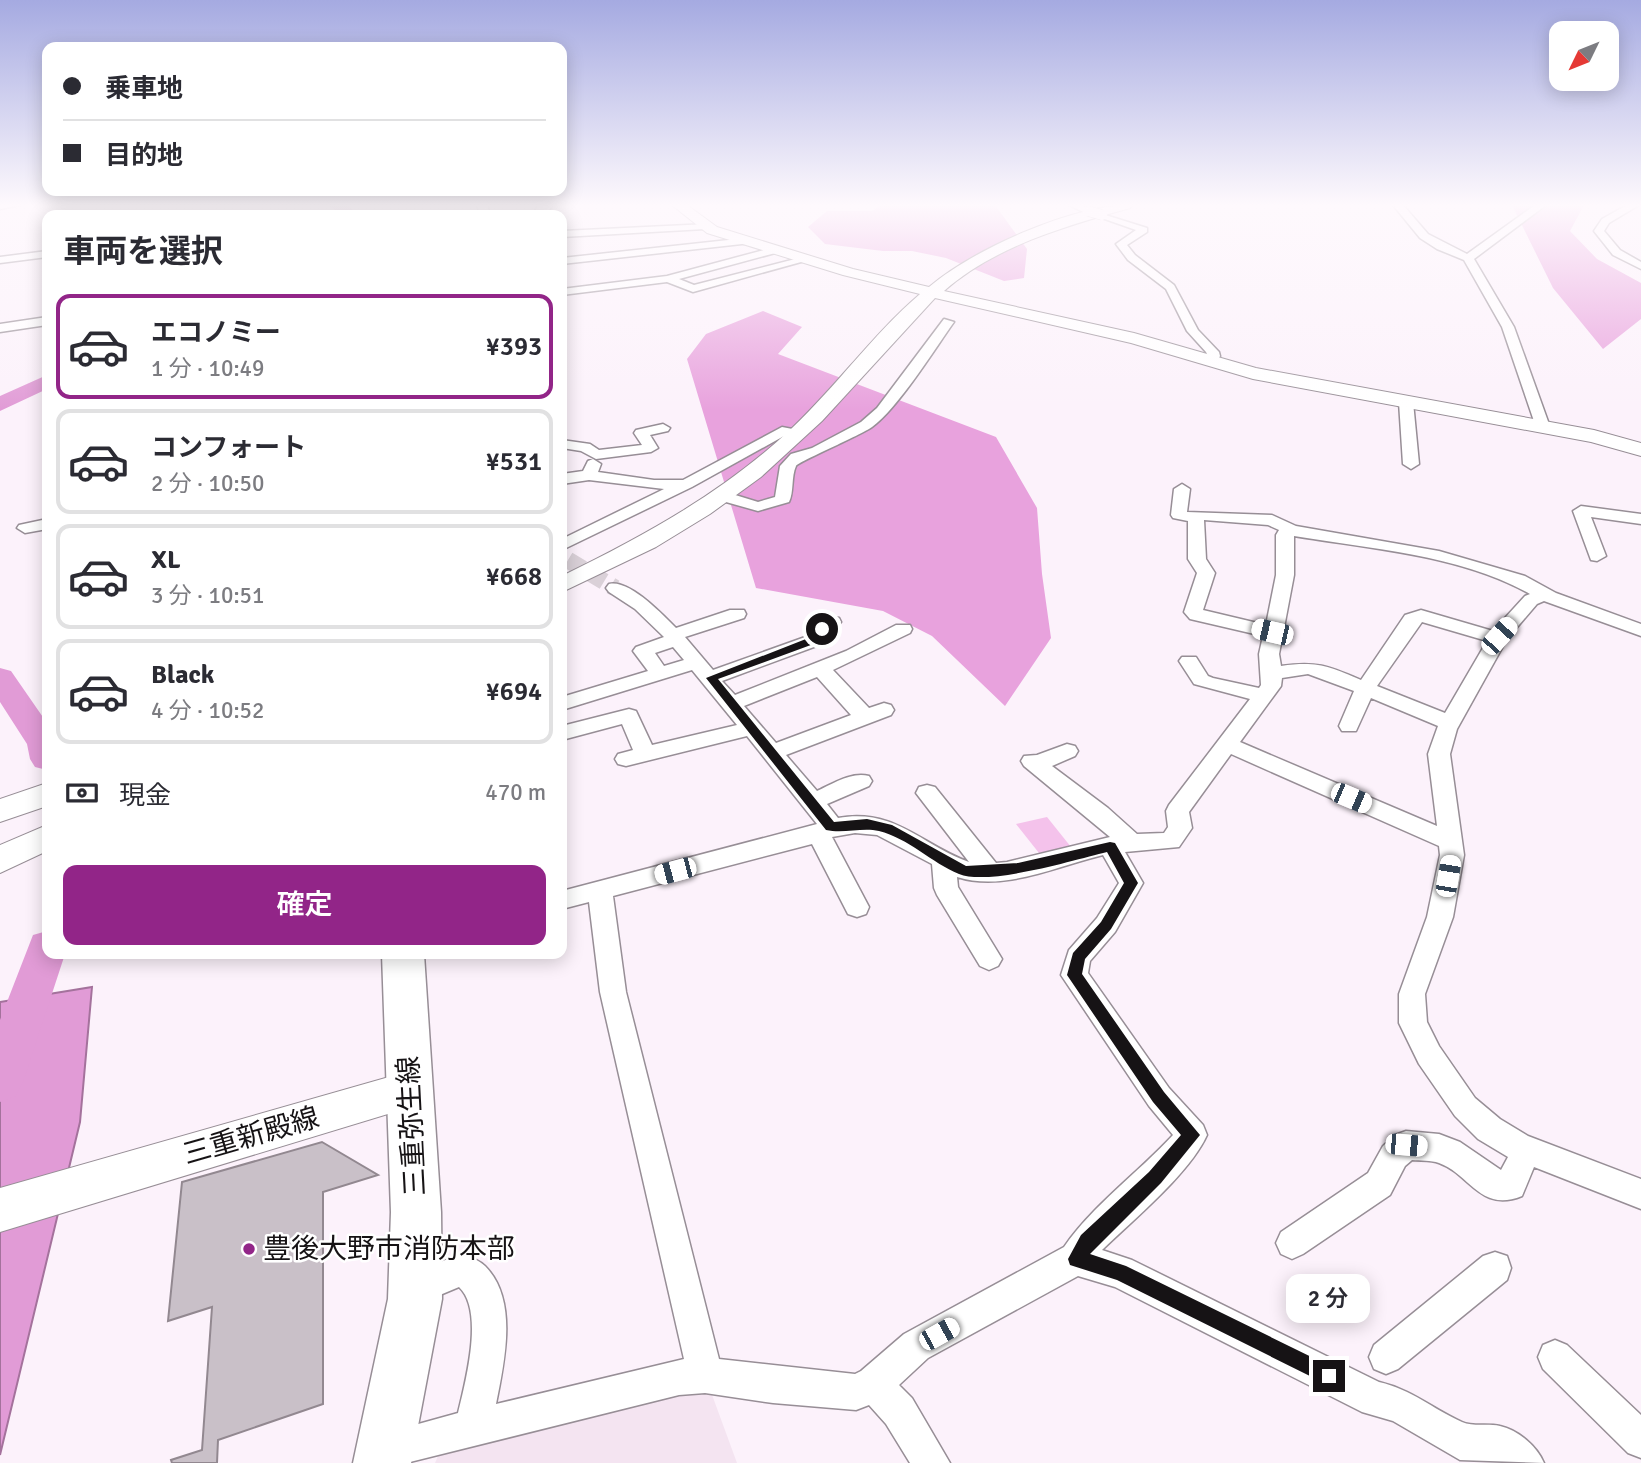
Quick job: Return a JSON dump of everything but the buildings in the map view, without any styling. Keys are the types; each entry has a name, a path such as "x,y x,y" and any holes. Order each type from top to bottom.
{"main road":[{"path":"857,273 932,293 1134,338 1290,380 1594,436 1641,450"},
{"path":"567,582 648,541 722,495 798,434 932,293 962,273"},
{"path":"0,811 42,796"},
{"path":"0,860 42,839"},
{"name":"三重弥生線","path":"384,1456 416,1288 416,1212 403,959"},
{"name":"三重新殿線","path":"0,1210 410,1090"}],"street":[{"path":"567,289 595,273"},
{"path":"665,273 692,289 754,273"},
{"path":"1152,273 1170,285 1191,328 1212,350 1212,361"},
{"path":"1477,273 1508,327 1543,427"},
{"path":"0,328 42,322"},
{"path":"733,499 758,508 769,507 783,499 788,466 796,457 817,451 866,425 882,411 948,322"},
{"path":"1406,402 1411,464"},
{"path":"567,445 585,447 596,455 651,448 642,433 663,428"},
{"path":"567,552 782,431 798,434"},
{"path":"589,475 596,455"},
{"path":"567,478 589,475 654,485 687,484 705,490"},
{"path":"1182,489 1178,515 1272,520 1291,530 1439,556 1518,579 1544,594 1641,630"},
{"path":"1597,556 1581,511 1641,519"},
{"path":"1196,518 1196,558 1206,573 1193,612 1272,632"},
{"path":"25,528 42,525"},
{"path":"567,899 800,839 824,829 867,824 887,828 964,871 1018,868 1121,845 1171,841 1180,828 1177,811 1183,800 1229,745 1271,686 1269,654 1285,575 1284,535 1291,530"},
{"path":"615,588 640,605 674,637 813,801 857,907"},
{"path":"1544,594 1531,600 1498,638 1450,723 1439,754 1452,855 1440,917 1412,994 1413,1023 1429,1055 1465,1107 1489,1129 1526,1150 1641,1194"},
{"path":"660,674 643,651 737,614"},
{"path":"1349,726 1366,687 1412,619 1421,617 1498,638"},
{"path":"567,702 660,674 704,670 815,640 821,635 822,629 832,622"},
{"path":"732,704 820,668 903,629"},
{"path":"1189,661 1201,680 1264,696"},
{"path":"772,752 874,713 820,668"},
{"path":"1272,673 1308,668 1319,670 1450,723"},
{"path":"567,732 629,716 635,756 752,728"},
{"path":"1229,745 1450,841"},
{"path":"384,1456 473,1428 679,1377 705,1375 772,1385 856,1392 874,1384 916,1346 1076,1259 1087,1241 1155,1177 1192,1135 1159,1097 1074,975 1078,957 1106,925 1131,883 1121,845 1100,814 1034,763 1067,751"},
{"path":"813,801 861,781"},
{"path":"927,793 989,871"},
{"path":"943,859 946,888 989,959"},
{"path":"600,890 613,992 705,1375"},
{"path":"1292,1243 1379,1184 1394,1156 1406,1145 1439,1148 1453,1154 1485,1181 1500,1186 1511,1185 1526,1150"},
{"path":"1076,1259 1120,1272 1375,1399 1400,1405 1460,1441 1500,1444 1525,1463"},
{"path":"1386,1357 1495,1268"},
{"path":"416,1288 461,1270 475,1278 484,1300 490,1330 473,1428"},
{"path":"1555,1357 1641,1440"},
{"path":"874,1384 899,1411 931,1463"}],"shaded area":[{"path":"985,273 1024,273 1024,278 1004,281"},
{"path":"1546,273 1623,273 1641,283 1641,319 1603,349 1553,288"},
{"path":"763,311 802,327 778,354 996,437 1037,508 1051,638 1005,706 932,636 883,611 756,588 687,359 706,334"},
{"path":"1047,817 1071,847 1039,853 1016,824"},
{"path":"92,987 80,1122 0,1455 0,1002"},
{"path":"711,1392 737,1463 435,1463 438,1456 620,1404"}],"waterway":[{"path":"0,404 42,383"},
{"path":"0,678 42,740"},
{"path":"0,1082 43,959"}],"tunnel":[{"path":"568,560 615,588"}],"place":[{"name":"豊後大野市消防本部","path":"249,1249"}],"route":[{"path":"822,629 821,635 815,640 711,678 831,826 867,824 887,828 964,871 1018,868 1110,847 1131,883 1106,925 1078,957 1074,975 1159,1097 1192,1135 1155,1177 1087,1241 1076,1259 1120,1272 1329,1376"}]}
